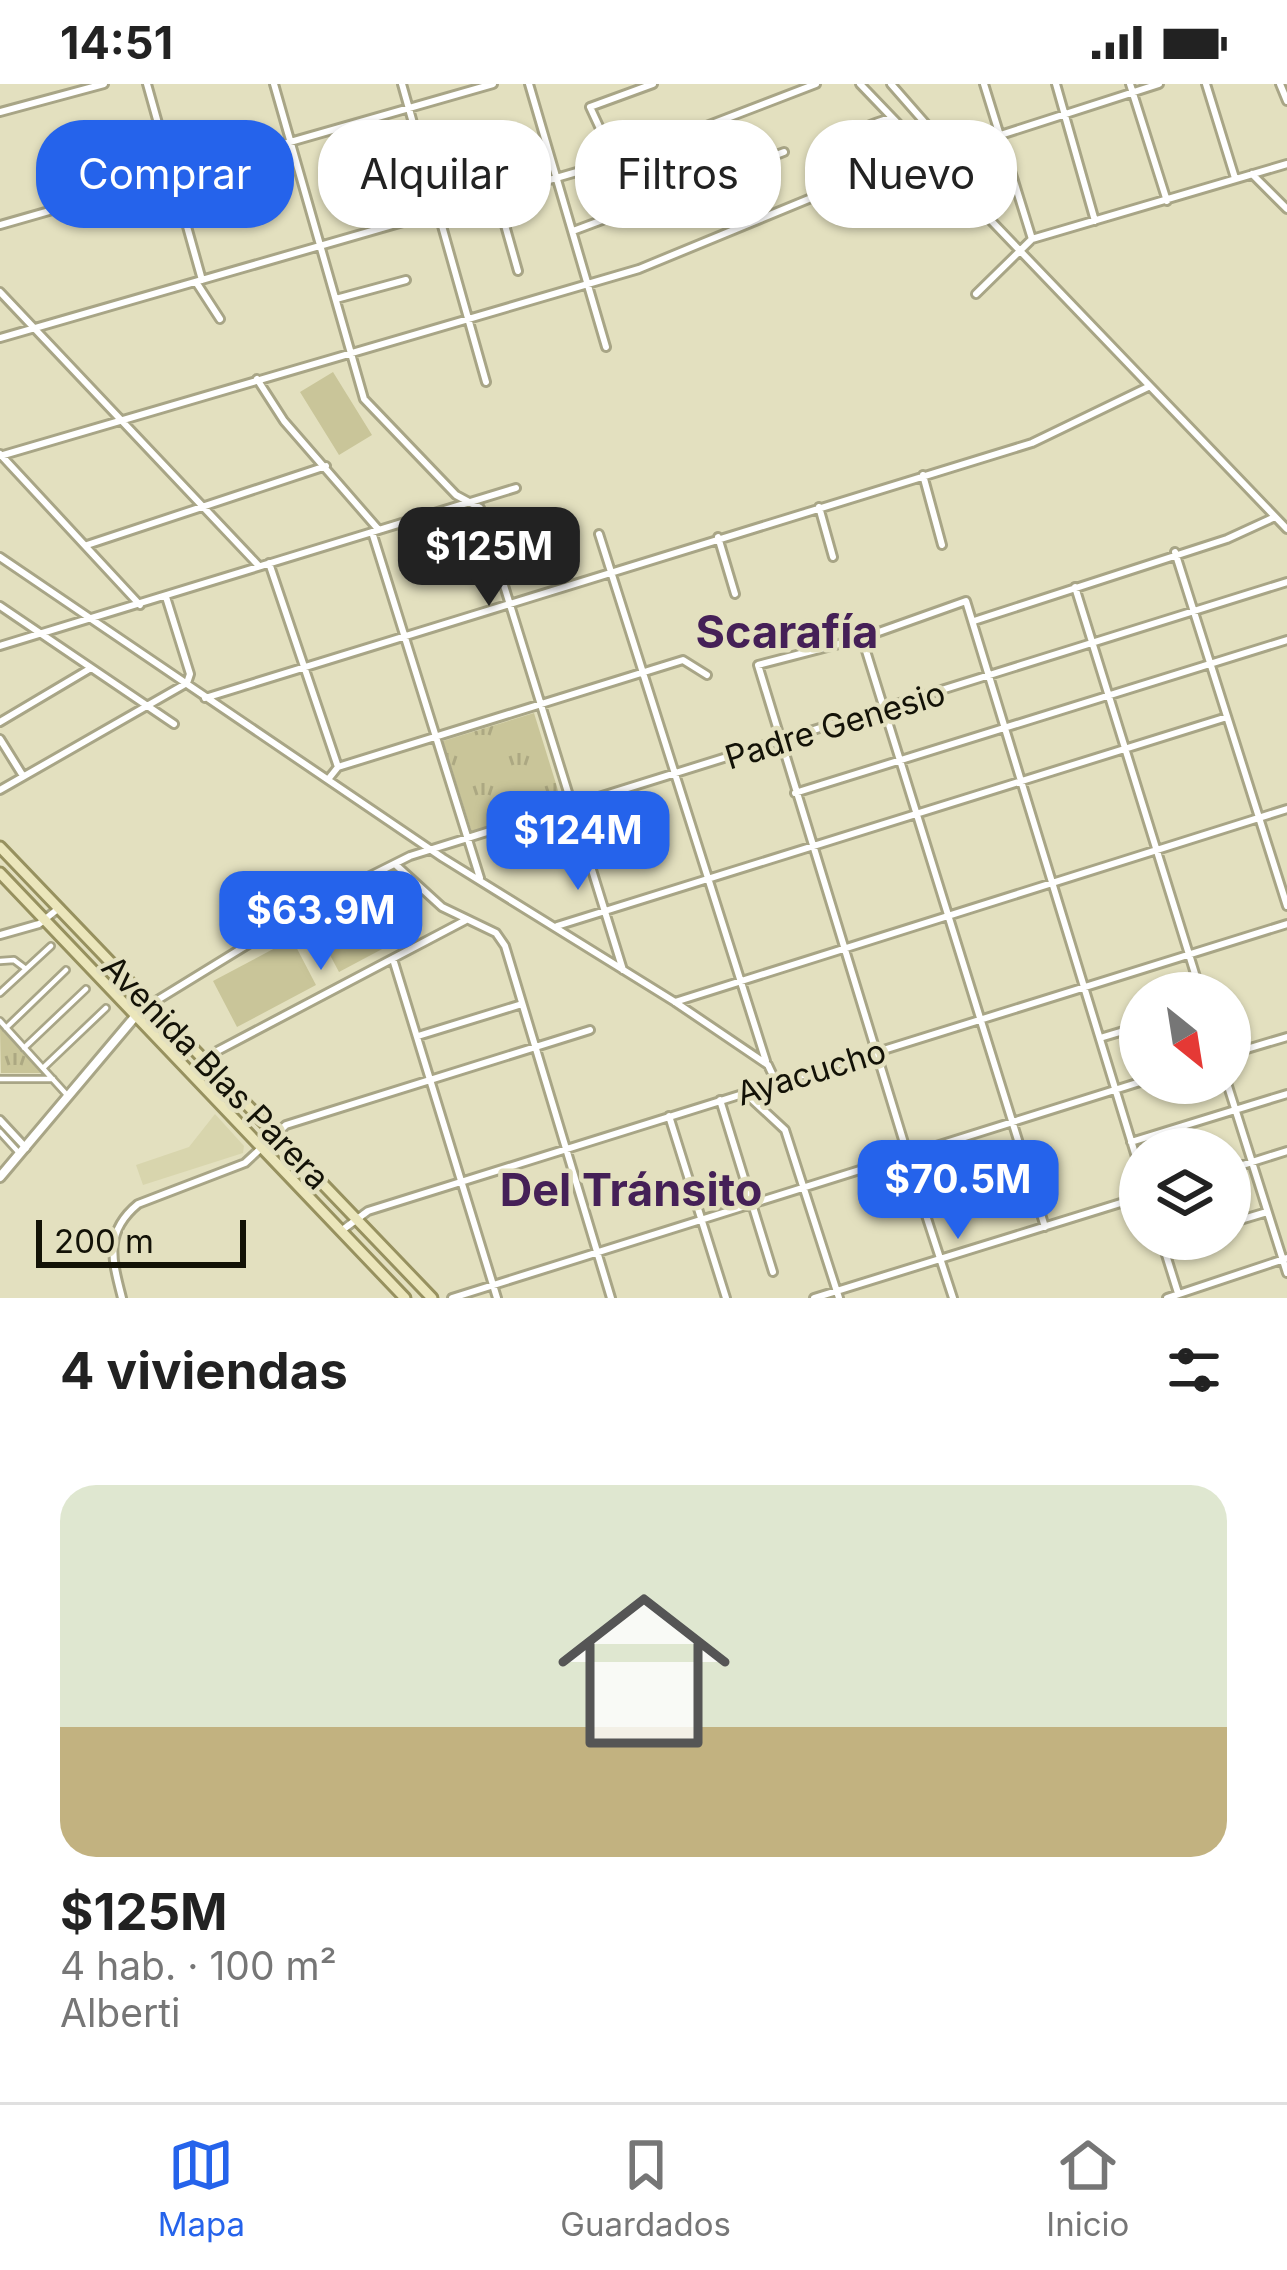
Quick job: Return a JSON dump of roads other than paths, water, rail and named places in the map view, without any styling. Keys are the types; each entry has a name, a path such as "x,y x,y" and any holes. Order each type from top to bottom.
{"main road":[{"name":"Avenida Blas Parera","path":"0,847 432,1298"},
{"name":"Avenida Blas Parera","path":"2,880 46,920 405,1298"}],"street":[{"path":"0,112 104,84"},
{"path":"147,84 157,120"},
{"path":"274,84 285,120"},
{"path":"402,84 412,120"},
{"path":"294,141 493,84"},
{"path":"529,84 606,347"},
{"path":"596,120 590,107 653,84"},
{"path":"722,120 816,84"},
{"path":"140,604 0,455 587,285 681,254 833,189 843,146 864,128 891,118 860,84"},
{"path":"891,84 922,120"},
{"path":"984,84 994,120"},
{"path":"1056,84 1095,221"},
{"path":"1017,126 1132,88 1159,84"},
{"path":"1206,84 1235,179"},
{"path":"1280,84 1287,101"},
{"path":"1132,88 1167,201"},
{"path":"572,231 784,152"},
{"path":"294,153 364,399 456,496 480,508 622,970"},
{"path":"976,294 1032,239 1287,164"},
{"path":"551,181 575,173"},
{"path":"1252,174 1287,209"},
{"path":"1017,192 1032,239"},
{"path":"0,225 36,215"},
{"path":"186,228 199,281 220,319"},
{"path":"0,338 390,228"},
{"path":"443,228 485,382"},
{"path":"506,228 518,271"},
{"path":"996,228 1287,529"},
{"path":"336,299 406,280"},
{"path":"0,292 259,566"},
{"path":"256,378 284,421 375,530 480,878"},
{"path":"205,698 611,569 1032,443 1148,387"},
{"path":"87,545 326,466"},
{"path":"922,475 942,545"},
{"path":"0,646 516,488"},
{"path":"819,507 833,557"},
{"path":"974,621 1175,552 1227,539 1276,517"},
{"path":"599,534 776,1082"},
{"path":"718,537 735,594"},
{"path":"1175,552 1287,906"},
{"path":"0,557 434,850 767,1065"},
{"path":"269,563 338,767"},
{"name":"Padre Genesio","path":"0,1177 137,1015 314,904 395,864 1287,582"},
{"path":"1075,587 1194,972"},
{"path":"0,790 187,683 190,674 166,597"},
{"path":"908,1156 758,665 862,638 969,602 1127,1128"},
{"path":"0,606 174,724"},
{"path":"862,638 1045,1227"},
{"path":"795,793 1287,640"},
{"path":"331,777 338,767 644,670 687,660 707,675"},
{"path":"0,722 91,668"},
{"path":"557,926 1227,717"},
{"path":"0,739 24,778"},
{"path":"319,770 331,754"},
{"path":"675,1002 1287,809"},
{"path":"395,864 442,907 500,938 611,1298"},
{"path":"0,935 46,920 59,908"},
{"path":"203,1060 466,920"},
{"name":"Ayacucho","path":"341,1231 356,1219 462,1181 1287,923"},
{"path":"0,993 51,946"},
{"path":"393,959 497,1298"},
{"path":"0,961 14,960 26,969"},
{"path":"6,1028 66,970"},
{"path":"24,1048 86,989"},
{"path":"418,1036 522,1004"},
{"path":"43,1068 106,1008"},
{"path":"0,1022 68,1096"},
{"path":"120,1298 110,1243 125,1214 154,1194 245,1163 274,1133 590,1030"},
{"path":"1100,1038 1119,1032"},
{"path":"1251,1047 1287,1036"},
{"path":"0,1079 53,1079"},
{"path":"452,1298 1119,1089"},
{"path":"744,1092 782,1124 838,1294"},
{"path":"1176,1128 1287,1094"},
{"path":"720,1100 773,1272"},
{"path":"1233,1104 1287,1273"},
{"path":"669,1116 726,1298"},
{"path":"0,1120 23,1151"},
{"path":"0,1132 23,1151"},
{"path":"1252,1162 1287,1151"},
{"path":"921,1200 952,1298"},
{"path":"814,1298 1119,1204"},
{"path":"1251,1216 1268,1211"},
{"path":"1167,1298 1285,1259"},
{"path":"1168,1260 1178,1293"}],"district":[{"name":"Scarafía","path":"787,631"},
{"name":"Del Tránsito","path":"631,1189"}]}
